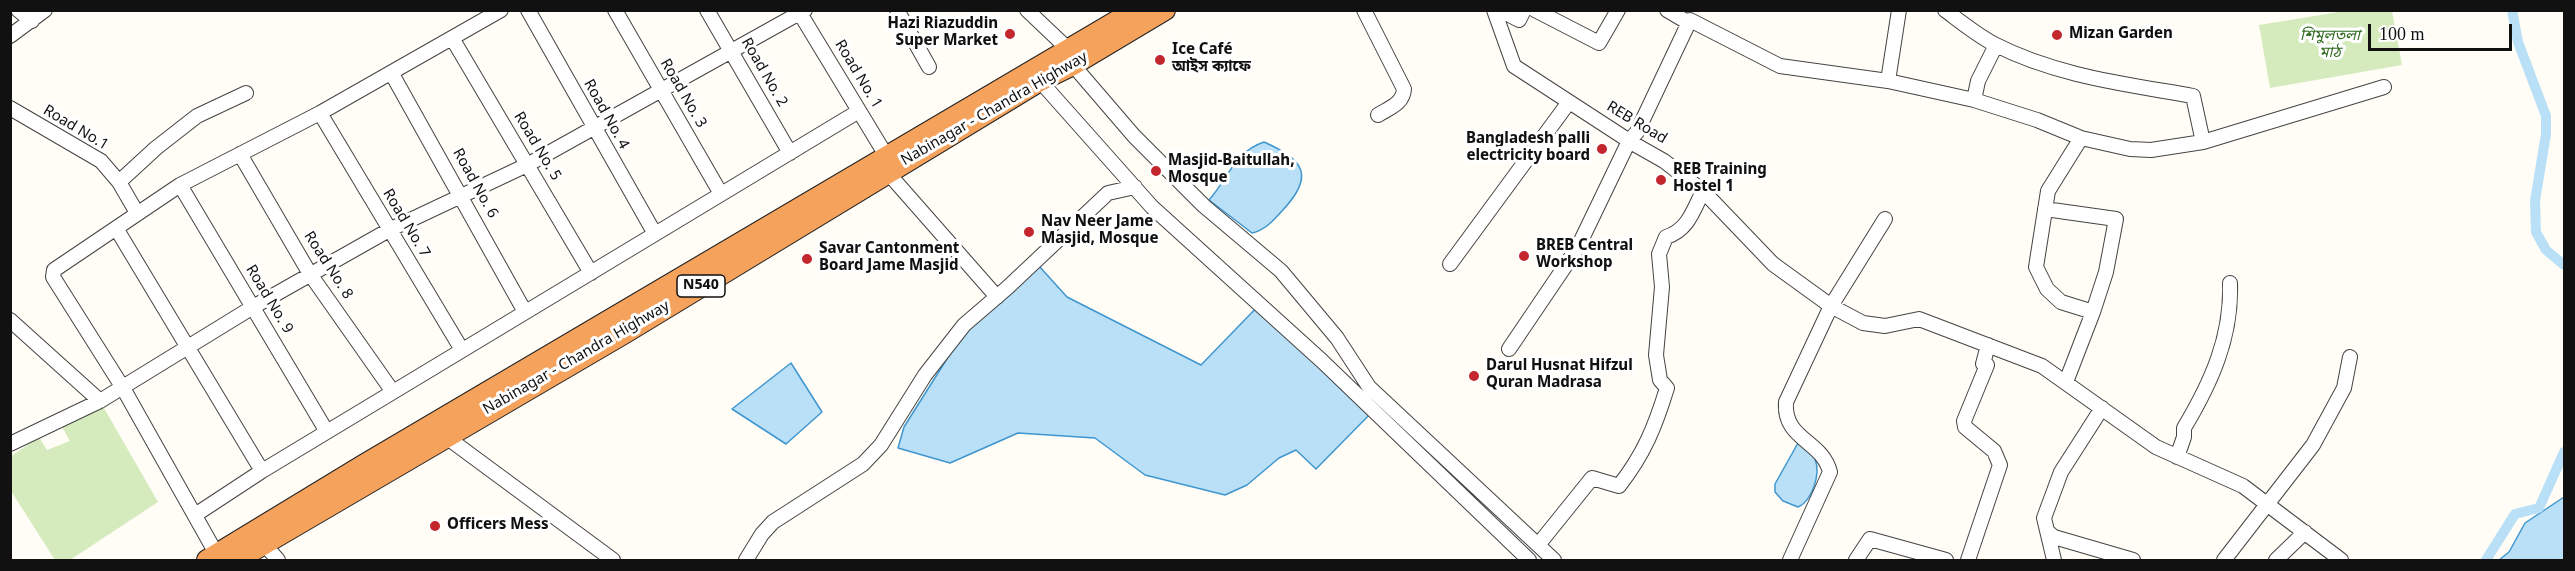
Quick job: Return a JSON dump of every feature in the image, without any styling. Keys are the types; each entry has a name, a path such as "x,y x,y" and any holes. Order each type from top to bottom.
{"highway":[{"name":"Nabinagar - Chandra Highway","path":"237,561 445,436 625,333 887,165 1040,81 1135,10"},
{"name":"Nabinagar - Chandra Highway","path":"212,558 365,464 887,165 1070,57 1165,10"}],"street":[{"path":"18,10 32,21"},
{"path":"10,36 45,10"},
{"path":"212,558 195,515 123,388 53,277 54,270 59,264 180,185 392,74 501,10"},
{"name":"Road No. 4","path":"528,10 655,234"},
{"name":"Road No. 3","path":"615,10 721,194"},
{"name":"Road No. 2","path":"707,10 790,153"},
{"path":"897,10 929,67"},
{"path":"1027,10 1070,57 1134,136 1204,206 1281,271 1337,338 1369,387 1554,561"},
{"path":"1364,10 1404,89 1403,97 1398,103 1378,115"},
{"name":"REB Road","path":"1494,10 1514,66 1629,141 1664,161 1703,191 1773,264 1831,306 1863,323 1885,326 1919,319 2042,366 2156,447 2243,486 2267,502 2341,561"},
{"path":"1500,10 1519,20 1524,10"},
{"path":"1535,10 1599,43 1618,10"},
{"path":"1667,10 1780,66 1888,81 1974,100 2037,120 2100,144 2151,150 2203,142 2384,87"},
{"path":"1888,81 1899,10"},
{"path":"1945,10 1994,44 2043,65 2100,80 2193,96 2203,142"},
{"path":"14,436 100,401 253,307 389,230 527,165 801,12"},
{"name":"Road No. 1","path":"801,12 859,111 887,165 998,297"},
{"path":"1509,349 1578,247 1629,141 1637,132 1684,17"},
{"name":"Road No. 5","path":"452,38 591,273"},
{"path":"1974,100 1978,81 1994,50 1994,44"},
{"name":"Road No. 6","path":"392,74 462,195 525,312"},
{"path":"1040,81 1161,214 1323,361 1529,561"},
{"path":"119,182 156,148 197,116 246,93"},
{"path":"1450,264 1569,102"},
{"name":"Road No.1","path":"10,108 100,161 119,182 137,213"},
{"path":"195,515 262,471 859,111"},
{"name":"Road No. 7","path":"320,113 462,350"},
{"path":"2081,138 2048,191 2036,267 2047,289 2061,302 2093,312"},
{"name":"Road No. 8","path":"240,154 310,274 393,392"},
{"name":"Road No. 9","path":"180,185 327,432"},
{"path":"746,561 773,522 863,464 881,445 925,375 964,325 998,297 1108,193 1135,187"},
{"path":"1538,545 1592,478 1619,486 1639,461 1653,431 1667,388 1660,380 1656,355 1662,287 1659,254 1666,237 1678,233 1687,224 1703,191"},
{"path":"2045,209 2116,219 2106,272 2066,382"},
{"path":"1790,561 1830,472 1820,453 1790,426 1785,416 1786,402 1831,306 1885,219"},
{"path":"116,228 262,471"},
{"path":"2177,457 2184,437 2184,428 2222,352 2231,303 2230,283"},
{"path":"10,320 100,401"},
{"path":"1968,561 2000,465 1994,451 1965,427 1964,421 1987,365 1983,364 1988,345"},
{"path":"2224,561 2313,445 2344,388 2350,357"},
{"path":"2054,561 2044,518 2061,472 2102,408"},
{"path":"445,436 613,561"},
{"path":"2047,531 2054,537 2133,561"},
{"path":"2276,561 2305,532"},
{"path":"1856,561 1870,539 1946,561"},
{"path":"265,545 278,561"}],"green space":[{"name":"শিমুলতলা মাঠ","path":"2345,11 2392,11 2402,65 2270,88 2259,25"},
{"path":"104,408 158,502 70,560 55,560 11,491 10,457 39,437 47,450 70,441 58,420"}],"water":[{"path":"1264,142 1289,155 1301,170 1302,179 1292,199 1279,215 1265,227 1252,233 1209,200 1238,159 1245,152"},
{"path":"1039,266 1067,297 1201,365 1264,300 1376,408 1316,469 1296,450 1279,458 1247,485 1225,495 1145,475 1095,438 1018,433 950,463 898,448 904,427 960,338"},
{"path":"791,363 822,412 786,444 732,409"},
{"path":"1798,443 1814,456 1817,472 1811,493 1798,507 1783,501 1775,492 1775,484"},
{"path":"2564,497 2564,560 2499,560 2509,552 2525,523"}],"waterway":[{"path":"2512,10 2518,42 2546,116 2546,134 2535,201 2536,232 2546,250 2564,265"},
{"path":"2486,560 2515,514 2539,508 2564,452"}],"place":[{"name":"Hazi Riazuddin Super Market","path":"1010,34"},
{"name":"Mizan Garden","path":"2057,35"},
{"name":"Ice Café আইস ক্যাফে","path":"1160,60"},
{"name":"Bangladesh palli electricity board","path":"1602,149"},
{"name":"Masjid-Baitullah, Mosque","path":"1156,171"},
{"name":"REB Training Hostel 1","path":"1661,180"},
{"name":"Nav Neer Jame Masjid, Mosque","path":"1029,232"},
{"name":"BREB Central Workshop","path":"1524,256"},
{"name":"Savar Cantonment Board Jame Masjid","path":"807,259"},
{"name":"Darul Husnat Hifzul Quran Madrasa","path":"1474,376"},
{"name":"Officers Mess","path":"435,526"}]}
